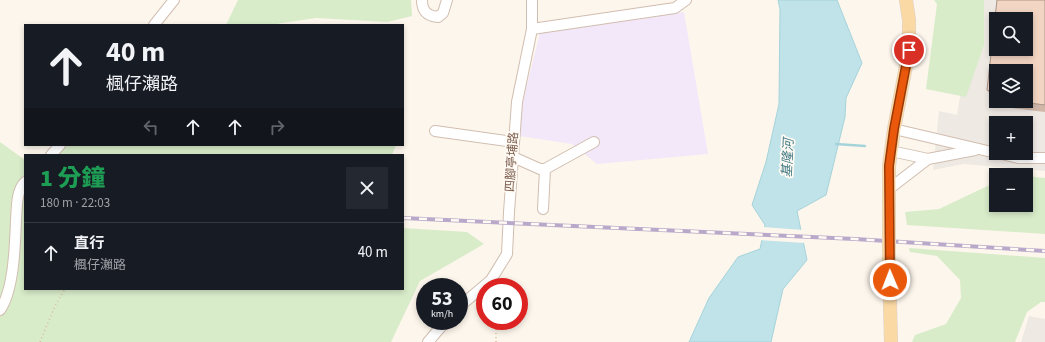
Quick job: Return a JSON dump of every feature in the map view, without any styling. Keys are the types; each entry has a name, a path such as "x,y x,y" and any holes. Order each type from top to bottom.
{"main road":[{"path":"891,342 889,166 894,129 909,50 909,20 906,0"}],"street":[{"path":"155,24 174,0"},
{"path":"422,0 422,6 426,13 438,17 443,13 447,0"},
{"name":"四腳亭埔路","path":"468,299 491,280 507,254 517,102 532,29 532,0"},
{"path":"532,29 675,8 686,0"},
{"path":"894,129 989,151"},
{"path":"435,131 514,142"},
{"path":"513,157 540,169 545,169 594,142"},
{"path":"52,154 59,146"},
{"path":"891,151 928,159 979,149"},
{"path":"1033,158 1045,158"},
{"path":"889,189 928,159"},
{"path":"543,209 545,169"},
{"path":"0,310 10,287 17,209 20,187 24,183"},
{"path":"428,342 438,330"}],"path":[{"path":"40,342 55,306 64,290"},
{"path":"496,330 496,342"}],"shaded area":[{"path":"976,0 1045,0 1045,171 1033,170 1033,168 1010,168 964,164 933,170 939,111 957,115"},
{"path":"684,12 708,154 597,164 572,144 519,136 521,108 540,33 607,20"},
{"path":"1029,316 1045,319 1045,342 1021,342"}],"green space":[{"path":"238,0 411,0 412,16 387,22 316,18 276,24 226,24"},
{"path":"934,0 984,0 984,45 966,97 926,89 937,4"},
{"path":"0,142 24,159 24,290 404,290 404,228 467,232 484,244 425,278 416,278 416,289 391,342 0,342"},
{"path":"65,146 396,146 392,154 58,154"},
{"path":"1033,177 1045,178 1045,234 907,225 905,212 939,209 989,185 989,212 1033,212"},
{"path":"909,248 1045,258 1045,302 1041,302 1027,312 1015,342 912,342 915,335 946,324 961,298 960,280 937,256 910,252"}],"water":[{"name":"基隆河","path":"778,0 837,0 862,63 846,98 845,117 826,195 797,211 807,260 783,289 771,342 689,342 709,298 738,257 760,249 765,225 752,205 766,162 779,104 780,9"}],"pier":[{"path":"763,227 803,230 805,243 760,240"}],"building":[{"path":"997,0 1045,0 1045,105 1033,103 1033,64 990,64 991,56 1033,56 1033,12 996,12"},
{"path":"989,72 989,91 987,90"}],"waterway":[{"path":"836,144 865,146"}],"railway":[{"path":"404,218 855,239 1045,251"}],"route":[{"path":"890,280 889,166 894,129 909,50"}]}
